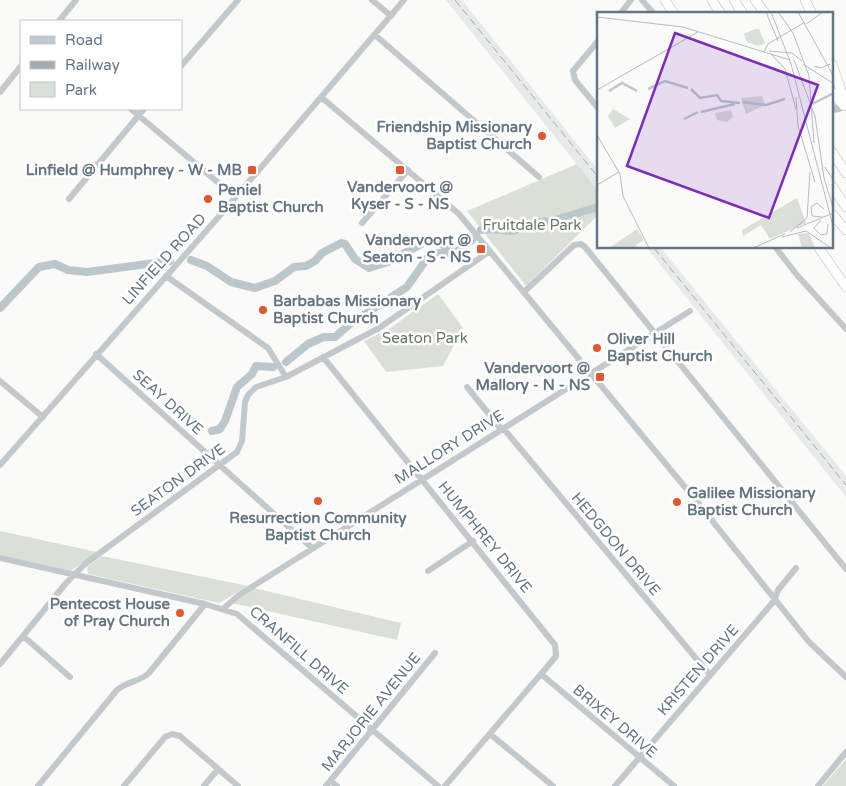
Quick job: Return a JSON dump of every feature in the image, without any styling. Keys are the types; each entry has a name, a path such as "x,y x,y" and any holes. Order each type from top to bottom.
{"highway":[{"path":"665,0 673,12"},
{"path":"711,0 720,12"},
{"path":"734,0 742,12"},
{"path":"754,0 764,12"},
{"path":"805,0 811,12"},
{"path":"834,69 846,106"},
{"path":"834,94 846,106"},
{"path":"834,155 846,173"},
{"path":"834,189 846,207"},
{"path":"834,216 846,230"},
{"path":"820,249 846,287"}],"street":[{"path":"60,20 76,0"},
{"path":"182,65 238,0"},
{"path":"372,0 391,16"},
{"name":"LINFIELD ROAD","path":"0,465 376,35 404,0"},
{"path":"622,12 631,0"},
{"path":"642,0 652,12"},
{"path":"376,35 539,177"},
{"path":"597,41 573,71 575,80 597,107"},
{"path":"0,92 20,67"},
{"path":"0,77 7,83"},
{"path":"321,97 455,210 590,372 808,642 846,677"},
{"path":"131,110 235,197"},
{"path":"69,199 143,110"},
{"path":"362,224 408,170"},
{"path":"524,292 574,246 582,244 846,569"},
{"path":"777,249 846,329"},
{"name":"SEATON DRIVE","path":"0,664 75,574 218,465 233,456 242,441 244,408 248,395 256,387 286,377 392,320 490,251"},
{"path":"166,276 268,348 286,377"},
{"name":"MALLORY DRIVE","path":"224,608 239,595 312,548 653,332 690,311"},
{"name":"SEAY DRIVE","path":"96,354 312,548"},
{"name":"HUMPHREY DRIVE","path":"323,357 552,639 557,650 556,656 540,674"},
{"path":"0,381 42,417"},
{"name":"HEDGDON DRIVE","path":"467,387 710,675"},
{"path":"428,571 473,541"},
{"name":"CRANFILL DRIVE","path":"0,558 224,608 250,624 438,786"},
{"name":"KRISTEN DRIVE","path":"615,786 774,600 778,590 796,568"},
{"path":"38,786 117,690 149,673 205,604"},
{"path":"23,636 70,677"},
{"name":"MARJORIE AVENUE","path":"329,783 435,653"},
{"path":"445,786 540,674"},
{"name":"BRIXEY DRIVE","path":"540,674 674,786"},
{"path":"124,786 165,738 172,734 180,736 238,786"},
{"path":"490,734 553,786"},
{"path":"818,786 846,752"},
{"path":"204,786 218,769"},
{"path":"329,783 337,786"}],"shaded area":[{"path":"446,0 462,0 597,169 597,190"},
{"path":"648,249 662,249 846,476 846,497"}],"green space":[{"name":"Fruitdale Park","path":"577,164 597,190 597,216 526,286 467,211"},
{"name":"Seaton Park","path":"438,294 463,328 443,366 386,372 364,341 389,329"},
{"path":"0,531 97,552 71,571 0,555"},
{"path":"102,556 248,586 219,603 88,574 87,567"},
{"path":"254,588 401,623 397,640 232,603"},
{"path":"846,759 846,786 823,786"}],"waterway":[{"path":"834,109 839,108"},
{"path":"481,230 513,231 531,223 552,221 597,207"},
{"path":"191,260 207,266 231,282 255,288 275,281 294,267 306,266 315,261 322,253 341,243 345,244 355,259 369,268 388,262 427,241 437,241 455,253 472,240"},
{"path":"286,362 308,344 324,337 335,337 351,323 407,287 431,253 455,253"},
{"path":"0,308 39,267 55,264 68,270 87,272 170,261"},
{"path":"212,431 220,429 225,421 237,387 252,374 256,366 273,367"}],"railway":[{"path":"455,0 597,176"},
{"path":"655,249 846,485"}],"place":[{"name":"Friendship Missionary Baptist Church","path":"542,136"},
{"name":"Linfield @ Humphrey - W - MB","path":"252,170"},
{"name":"Vandervoort @ Kyser - S - NS","path":"400,170"},
{"name":"Peniel Baptist Church","path":"208,199"},
{"name":"Vandervoort @ Seaton - S - NS","path":"481,249"},
{"name":"Barbabas Missionary Baptist Church","path":"263,310"},
{"name":"Oliver Hill Baptist Church","path":"597,348"},
{"name":"Vandervoort @ Mallory - N - NS","path":"600,377"},
{"name":"Resurrection Community Baptist Church","path":"318,501"},
{"name":"Galilee Missionary Baptist Church","path":"677,502"},
{"name":"Pentecost House of Pray Church","path":"180,613"}]}
